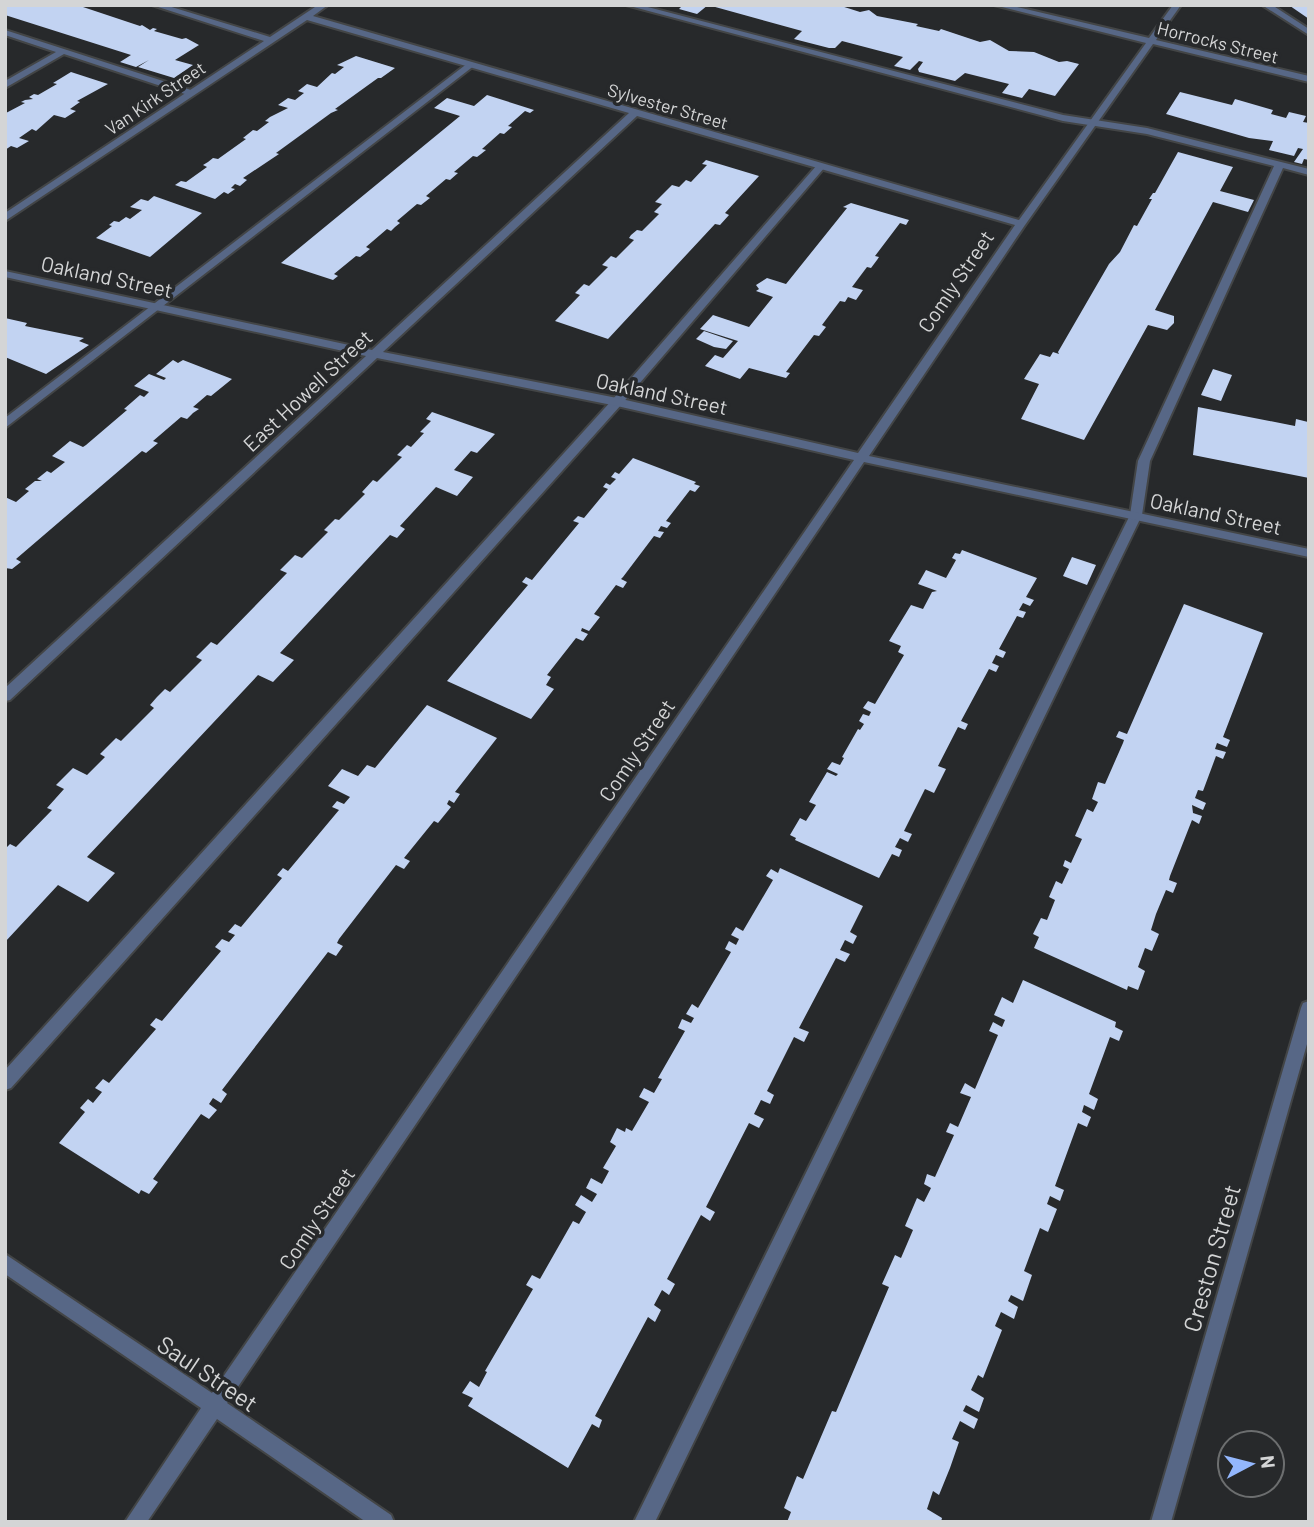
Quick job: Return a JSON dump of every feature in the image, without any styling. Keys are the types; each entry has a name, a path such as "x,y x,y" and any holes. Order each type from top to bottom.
{"street":[{"path":"156,5 270,40"},
{"name":"Van Kirk Street","path":"5,218 324,5"},
{"path":"630,5 1063,118 1147,131 1309,172"},
{"name":"Horrocks Street","path":"998,5 1309,79"},
{"name":"Comly Street","path":"135,1522 1021,224 1177,5"},
{"path":"1266,5 1309,33"},
{"name":"Sylvester Street","path":"307,16 1021,224"},
{"path":"5,32 191,93"},
{"path":"5,85 63,51"},
{"path":"5,424 471,65"},
{"name":"East Howell Street","path":"5,696 635,113"},
{"path":"644,1522 1136,515 1144,461 1280,164"},
{"path":"5,1083 617,402 820,167"},
{"name":"Oakland Street","path":"5,274 374,354 617,402 862,458 1309,553"},
{"name":"Creston Street","path":"1161,1522 1309,1008"},
{"name":"Saul Street","path":"5,1264 384,1522"}],"building":[{"path":"5,5 77,5 142,25 150,30 153,28 157,29 154,31 186,38 199,45 175,60 193,65 174,78 138,67 149,60 136,67 120,62 131,55 5,15"},
{"path":"683,5 708,5 697,14 679,9"},
{"path":"708,5 838,5 860,12 869,10 877,16 939,31 941,29 980,42 990,40 1009,51 1034,52 1059,62 1079,64 1055,96 1029,89 1022,98 1002,93 1009,84 965,73 955,81 919,72 923,62 919,61 910,70 894,66 903,57 842,41 835,48 829,48 794,39 802,31"},
{"path":"1289,5 1309,5 1309,19 1293,8"},
{"path":"356,56 395,68 276,153 279,154 243,178 247,180 240,186 235,184 231,188 235,189 228,194 224,192 215,199 175,185 181,181 186,182 207,167 203,165 213,158 218,159 246,139 243,138 253,130 257,131 269,122 265,121 270,117 288,108 278,105 288,98 295,100 304,93 298,91 307,84 317,87 332,73 335,74 344,67 337,65"},
{"path":"71,72 108,84 77,101 80,102 70,109 76,111 65,118 54,115 36,131 32,129 19,138 29,141 17,148 11,146 5,150 6,113 25,103 21,102 33,99 29,97 34,94 38,95 57,84 53,83"},
{"path":"1180,92 1232,105 1235,99 1273,110 1271,114 1286,118 1289,112 1306,116 1303,122 1309,123 1309,160 1304,159 1302,164 1294,162 1303,149 1298,148 1294,156 1269,150 1273,141 1249,138 1166,114"},
{"path":"487,95 534,110 530,113 525,111 508,126 512,127 504,134 500,133 482,149 486,150 477,157 473,156 454,172 458,173 450,180 446,179 426,196 430,198 421,205 417,204 397,221 400,223 391,231 387,229 366,247 370,249 360,257 356,256 334,274 338,276 333,280 281,263 460,116 434,108 447,98 474,106"},
{"path":"1178,152 1233,167 1220,191 1254,200 1248,212 1213,202 1155,310 1174,316 1174,323 1167,330 1148,325 1084,440 1021,419 1039,384 1024,379 1040,354 1050,357 1053,352 1059,354 1109,264 1120,252 1134,225 1137,226 1152,199 1149,199"},
{"path":"706,160 759,176 725,213 729,215 720,225 715,224 608,339 555,321 580,295 575,293 584,284 589,286 608,267 602,265 611,256 616,258 634,240 629,238 631,235 637,230 642,231 659,214 654,212 662,204 655,202 672,185 679,187 686,180 691,182 707,165 702,164"},
{"path":"154,196 202,213 150,257 96,238 112,226 109,225 114,221 119,222 126,217 130,219 142,210 130,207 141,199 148,201"},
{"path":"851,203 909,220 906,225 900,223 875,256 879,257 871,268 867,267 852,287 863,290 856,300 848,297 845,302 840,301 822,325 826,327 819,336 814,335 786,372 790,373 786,378 749,368 740,379 705,366 715,355 723,358 738,341 700,329 713,315 749,327 773,297 756,291 759,289 756,285 767,278 786,284 847,208 843,207"},
{"path":"5,318 27,323 25,326 84,338 79,341 89,345 46,374 5,357"},
{"path":"704,331 733,341 726,349 714,347 696,339"},
{"path":"173,360 178,363 183,360 232,379 211,396 207,395 193,407 199,409 187,419 181,417 153,441 158,443 146,453 142,451 16,559 21,562 12,569 5,568 5,497 16,502 29,491 25,489 35,481 42,481 37,479 47,471 51,473 65,462 52,456 70,441 83,447 86,445 127,410 124,409 140,395 144,397 149,392 134,386 149,374 164,380 166,378 156,374"},
{"path":"1213,369 1232,375 1221,401 1201,395"},
{"path":"1198,407 1295,426 1296,419 1308,422 1309,478 1193,455"},
{"path":"432,412 495,434 477,453 471,451 454,470 473,477 457,496 436,487 400,526 405,529 397,538 390,535 280,653 294,660 273,682 258,675 87,857 115,873 88,902 58,885 5,942 5,849 10,844 16,847 52,810 47,808 64,789 56,785 73,768 87,775 105,757 100,754 116,738 121,741 154,708 150,705 165,689 170,692 202,660 196,657 211,642 217,645 287,573 280,570 295,555 302,558 328,532 324,530 335,519 339,520 365,494 362,492 373,480 377,482 402,457 397,455 407,445 411,447 424,433 420,432 431,421 426,419"},
{"path":"633,458 696,482 694,484 700,486 695,492 690,490 666,521 671,523 667,528 661,526 658,531 664,532 660,538 654,536 621,579 627,582 623,588 616,585 594,614 600,617 589,631 582,628 581,631 588,634 583,641 576,638 547,675 551,677 546,685 554,689 531,719 447,681 528,585 522,582 526,577 532,580 579,523 573,521 578,516 584,518 608,489 603,487 606,483 610,485 616,479 611,477 615,472 619,474"},
{"path":"962,550 1037,578 1026,597 1034,600 1030,606 1023,603 1019,610 1026,612 1023,618 1017,616 999,649 1006,652 1003,658 996,655 992,663 999,666 996,672 989,669 961,721 968,724 965,730 958,727 938,766 946,769 934,793 925,789 904,831 912,834 908,842 900,838 895,847 902,850 899,857 892,854 879,878 795,840 796,838 790,835 800,818 806,821 816,805 809,802 827,772 836,776 838,774 827,769 832,762 840,765 858,729 864,724 859,721 863,714 869,716 871,712 863,708 868,701 875,704 904,655 898,652 901,646 889,641 911,605 923,609 932,592 937,591 918,584 926,570 946,578 956,560 952,558"},
{"path":"1072,557 1096,565 1087,585 1063,576"},
{"path":"1184,604 1263,633 1223,737 1230,740 1227,747 1217,743 1215,749 1226,752 1223,759 1216,756 1203,791 1198,790 1195,798 1206,803 1203,810 1192,805 1193,813 1202,816 1199,824 1192,820 1169,880 1177,883 1173,893 1166,890 1156,914 1151,930 1159,934 1152,951 1145,948 1138,967 1145,971 1138,990 1128,986 1127,990 1034,948 1039,937 1033,934 1041,918 1047,920 1055,900 1049,897 1056,881 1062,884 1069,869 1063,866 1065,860 1071,863 1082,839 1075,836 1087,809 1093,812 1098,802 1092,799 1098,782 1105,784 1123,743 1124,740 1116,737 1119,731 1127,734"},
{"path":"427,705 497,738 455,792 460,794 454,803 449,800 447,804 451,807 438,823 434,821 404,858 410,861 404,869 396,865 339,939 337,943 343,946 336,956 328,952 222,1090 227,1094 221,1103 213,1098 209,1104 217,1110 209,1119 201,1114 153,1179 158,1182 149,1194 141,1190 139,1194 59,1143 85,1112 80,1108 88,1099 93,1103 102,1092 95,1088 103,1079 109,1083 156,1029 150,1025 156,1018 162,1021 221,951 215,947 222,939 229,942 235,935 228,932 235,924 241,927 282,878 277,875 283,868 288,871 339,810 332,807 337,801 344,804 350,797 328,786 342,769 358,776 367,765 375,768"},
{"path":"780,868 863,906 850,932 857,936 853,944 845,940 840,950 850,954 845,962 836,958 799,1028 809,1032 804,1042 794,1037 767,1091 774,1095 770,1104 761,1100 754,1114 764,1119 759,1128 749,1123 706,1207 715,1212 710,1221 701,1215 667,1279 675,1284 669,1295 662,1290 654,1305 661,1310 655,1322 648,1317 595,1416 602,1420 599,1428 592,1424 568,1468 468,1406 473,1398 462,1393 470,1381 479,1387 487,1372 485,1371 533,1289 526,1285 532,1275 540,1279 573,1221 579,1224 586,1212 575,1205 581,1195 592,1202 597,1194 586,1188 591,1178 602,1184 609,1171 603,1168 616,1146 610,1142 617,1128 625,1132 626,1128 632,1131 649,1102 639,1097 644,1088 654,1093 662,1079 658,1078 685,1031 678,1028 682,1019 691,1023 694,1018 686,1014 692,1004 698,1008 731,952 725,949 729,941 736,945 739,939 731,935 736,927 743,931 773,880 766,876 771,869 778,873"},
{"path":"1023,980 1116,1022 1115,1027 1123,1031 1119,1041 1110,1037 1089,1094 1098,1099 1094,1110 1084,1105 1082,1112 1091,1117 1087,1127 1078,1123 1055,1186 1064,1190 1060,1201 1050,1196 1047,1204 1057,1209 1048,1232 1040,1228 1024,1271 1032,1275 1023,1301 1011,1295 1008,1301 1018,1307 1014,1319 1001,1312 995,1326 1002,1330 983,1378 978,1375 971,1390 984,1398 979,1412 966,1405 963,1411 978,1419 974,1429 960,1421 952,1439 959,1442 950,1468 939,1495 933,1491 927,1509 942,1518 941,1522 787,1522 791,1512 784,1508 797,1476 803,1479 832,1411 836,1412 889,1287 882,1284 895,1255 901,1258 913,1230 905,1226 917,1198 924,1202 931,1188 924,1184 927,1174 935,1177 954,1135 946,1132 950,1123 958,1127 971,1097 960,1093 965,1083 975,1089 998,1035 989,1031 993,1022 1002,1027 1005,1020 994,1015 1002,997 1013,1003"}]}
